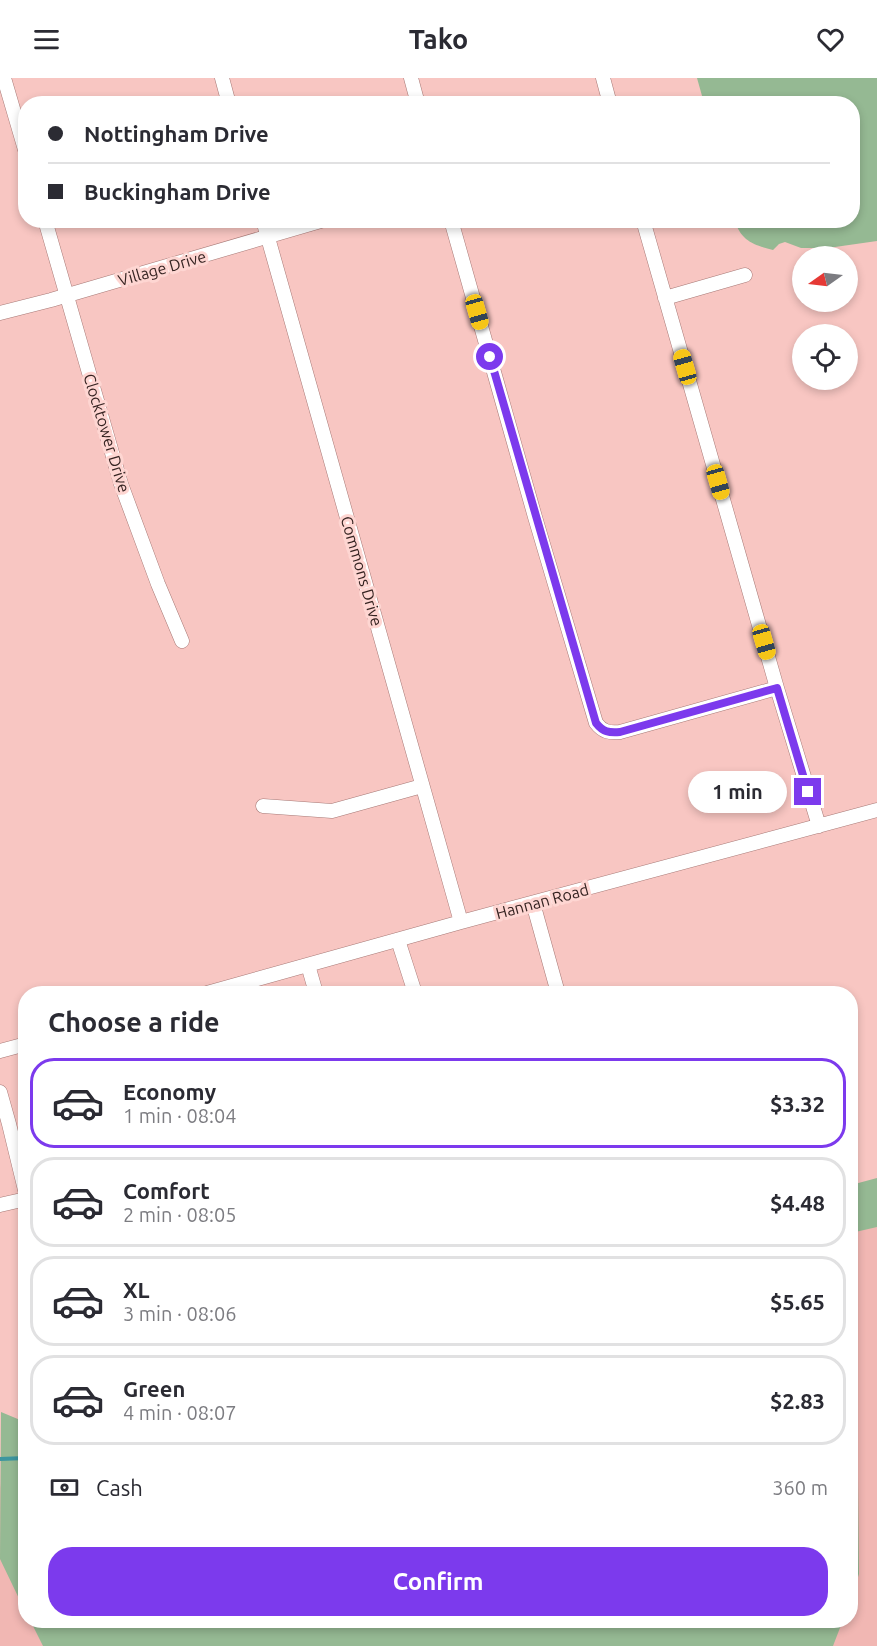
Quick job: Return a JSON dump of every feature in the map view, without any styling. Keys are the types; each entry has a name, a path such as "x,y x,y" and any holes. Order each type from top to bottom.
{"street":[{"path":"4,78 18,126"},
{"path":"222,78 227,96"},
{"path":"411,78 416,96"},
{"path":"603,78 608,96"},
{"name":"Clocktower Drive","path":"47,228 121,484 182,641"},
{"name":"Commons Drive","path":"265,228 461,922"},
{"name":"Village Drive","path":"0,313 299,228"},
{"path":"453,228 596,723 602,731 611,733 632,729 777,688"},
{"path":"646,228 777,688 819,826"},
{"path":"665,298 745,275"},
{"path":"263,806 332,811 422,786"},
{"name":"Hannan Road","path":"232,986 877,810"},
{"path":"533,903 556,986"},
{"path":"398,940 413,986"},
{"path":"308,965 314,986"},
{"path":"0,1051 18,1046"},
{"path":"0,1092 18,1161"},
{"path":"0,1205 18,1201"}],"shaded area":[{"path":"877,1211 877,1646 0,1646 0,1484 18,1557 18,1628 858,1628 858,1216"}],"green space":[{"path":"697,78 877,78 877,241 842,246 796,246 785,242 773,250 754,244 745,238 738,228 860,228 860,96 702,96"},
{"path":"877,1178 877,1227 858,1231 858,1183"},
{"path":"1,1412 18,1419 18,1596 0,1559"},
{"path":"858,1477 859,1574 858,1577"},
{"path":"34,1628 840,1628 833,1646 43,1646"}],"waterway":[{"path":"0,1459 18,1458"}],"route":[{"path":"490,357 596,723 602,731 620,732 777,688 808,792"}]}
